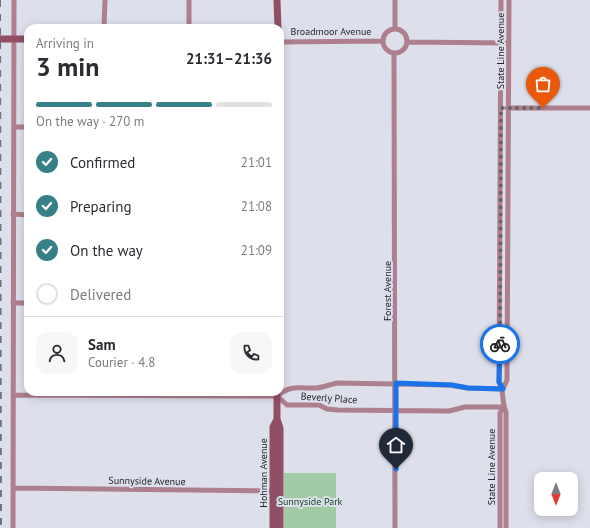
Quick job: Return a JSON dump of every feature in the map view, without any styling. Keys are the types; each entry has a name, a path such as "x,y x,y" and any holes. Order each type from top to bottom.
{"main road":[{"path":"278,1 278,24"},
{"path":"0,39 24,39"},
{"name":"Hohman Avenue","path":"273,528 277,491 280,428 277,420 277,396"},
{"name":"Hohman Avenue","path":"277,491 280,528"}],"street":[{"path":"14,0 14,528"},
{"path":"104,24 105,0"},
{"path":"189,0 189,24"},
{"path":"395,0 395,29"},
{"name":"State Line Avenue","path":"501,0 499,382 503,389"},
{"name":"State Line Avenue","path":"500,528 500,413 503,407 503,389 506,383 509,0"},
{"path":"395,29 402,31 407,42 405,49 394,54 384,48 382,41 386,32 395,29"},
{"name":"Broadmoor Avenue","path":"284,42 382,41"},
{"path":"407,42 509,43"},
{"name":"Forest Avenue","path":"394,54 396,528"},
{"path":"501,108 590,108"},
{"path":"14,127 24,127"},
{"path":"13,214 24,214"},
{"path":"500,239 508,238"},
{"path":"13,303 24,303"},
{"name":"Beverly Place","path":"284,389 286,388 319,388 327,384 338,383 452,385 468,388 503,389"},
{"name":"Beverly Place","path":"14,395 24,395"},
{"name":"Beverly Place","path":"279,396 287,405 319,405 327,409 338,410 449,411 465,407 503,407"},
{"name":"State Line Avenue","path":"503,407 506,412 506,528"},
{"name":"Sunnyside Avenue","path":"14,488 277,491"}],"green space":[{"name":"Sunnyside Park","path":"284,473 336,473 336,528 284,528"}],"railway":[{"path":"0,0 1,528"}],"way so far":[{"path":"500,344 501,108 543,108"}],"route":[{"path":"396,469 396,383 503,389 499,382 500,344"}]}
